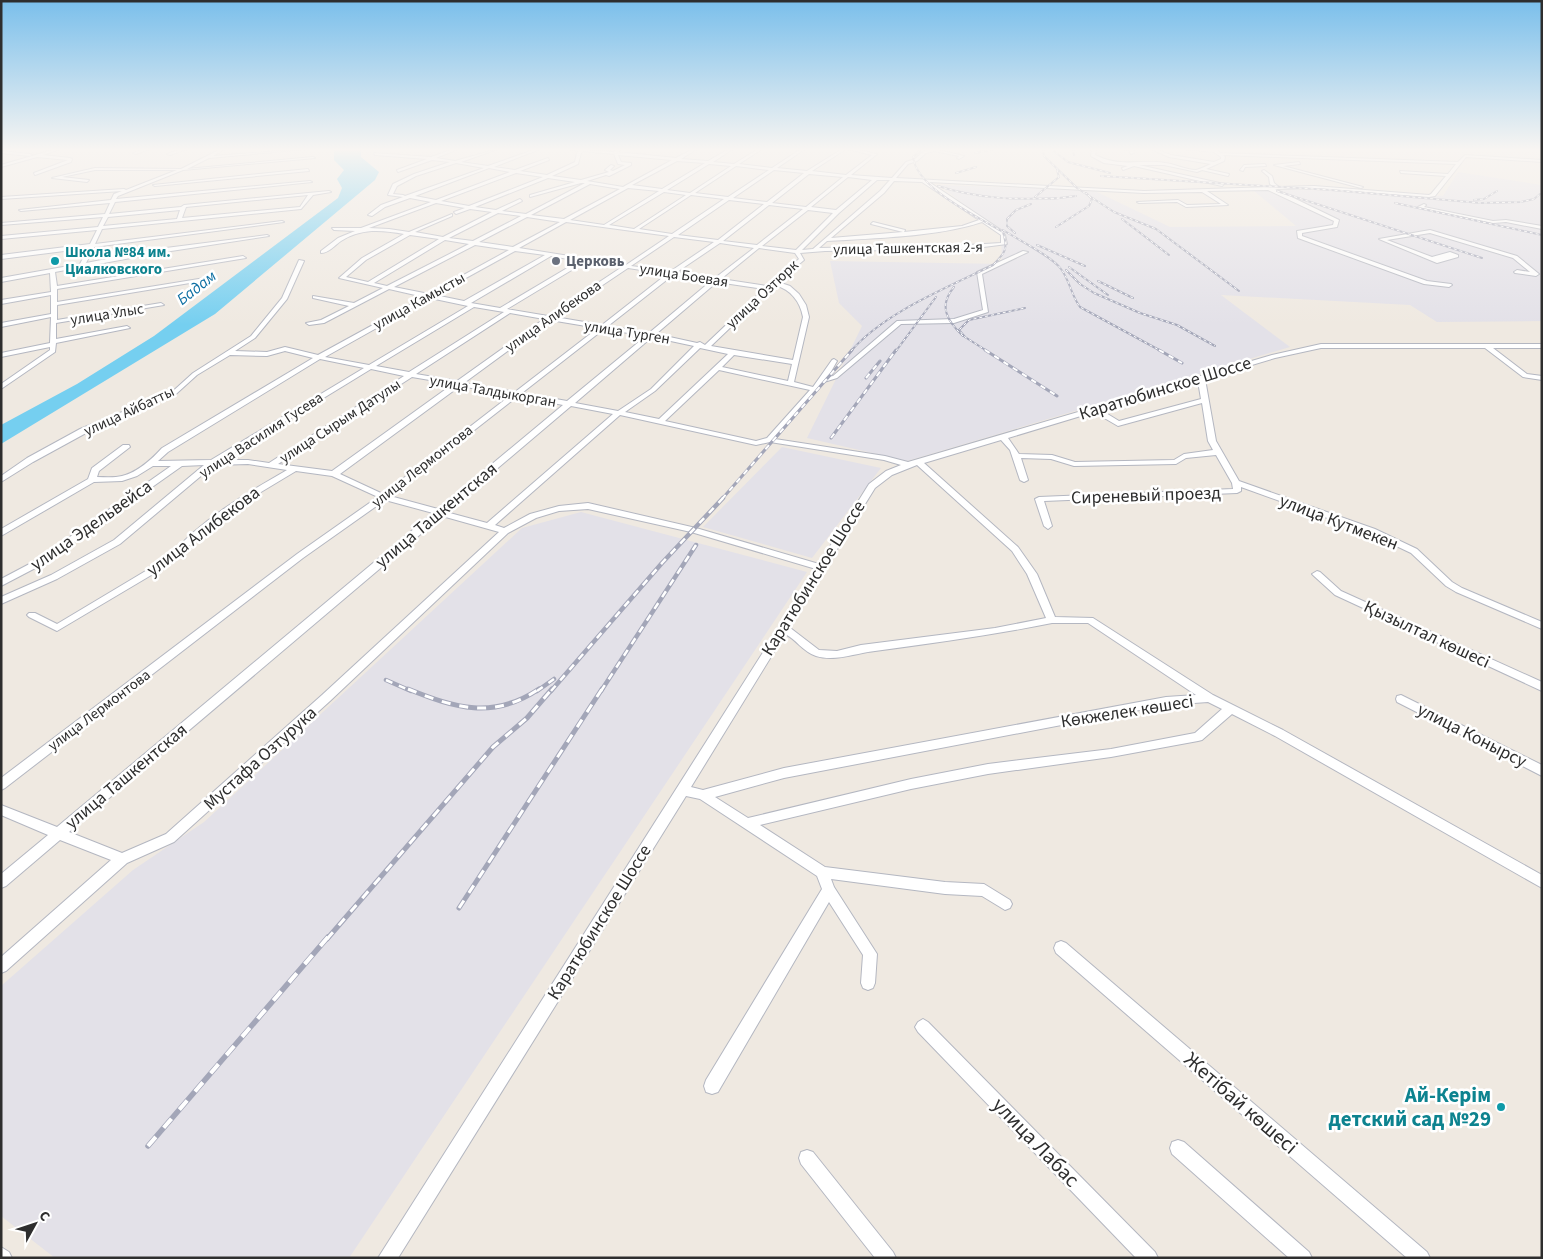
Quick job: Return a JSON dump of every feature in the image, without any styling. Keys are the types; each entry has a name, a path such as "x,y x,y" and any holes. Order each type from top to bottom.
{"street":[{"path":"21,210 47,208"},
{"path":"83,264 110,208"},
{"path":"1,224 183,208 179,220"},
{"path":"1,238 301,208"},
{"path":"370,214 380,208"},
{"path":"324,252 340,240 421,208"},
{"path":"409,232 467,208"},
{"name":"улица Ташкентская 2-я","path":"473,208 797,252 816,249 1000,246 1004,244 1003,235 984,220"},
{"path":"370,283 445,238 504,208"},
{"path":"309,323 322,322 540,208"},
{"name":"улица Камысты","path":"92,480 122,479 134,474 151,464 165,450 320,356 586,208"},
{"path":"605,226 634,208"},
{"path":"635,230 671,208"},
{"name":"улица Алибекова","path":"334,474 549,318 714,208"},
{"name":"улица Лермонтова","path":"1,785 300,556 384,497 599,328 762,208"},
{"path":"806,208 837,212"},
{"name":"улица Ташкентская","path":"1,882 716,280 806,208"},
{"name":"улица Озтюрк","path":"489,526 619,413 653,390 776,283 802,259 797,252 842,208"},
{"name":"улица Озтюрк","path":"816,249 864,208"},
{"path":"965,208 984,220"},
{"path":"1311,208 1337,220 1335,226 1299,232 1300,237 1426,283 1449,285"},
{"path":"1424,208 1493,222 1506,221 1542,228"},
{"path":"827,240 963,227 984,220"},
{"path":"1,258 282,222"},
{"path":"873,223 909,233"},
{"name":"улица Боевая","path":"334,229 409,232 768,288"},
{"path":"1432,259 1381,240 1430,231 1515,257 1539,275"},
{"name":"улица Турген","path":"409,232 351,267 342,278 599,328 652,335 733,353 794,362"},
{"path":"53,271 83,264 267,236"},
{"path":"1,281 163,252 248,241"},
{"path":"822,381 835,377 899,322 954,320 986,311 979,273 1025,252"},
{"name":"улица Василия Гусева","path":"1,601 54,577 117,542 212,463 552,254"},
{"path":"1,302 54,290 243,258"},
{"name":"улица Сырым Датулы","path":"272,464 411,376 505,310 585,259"},
{"name":"улица Айбатты","path":"1,480 30,460 83,431 174,393 195,374 253,337 285,298 301,262"},
{"path":"1,387 49,356 53,351 53,271"},
{"path":"1517,272 1539,275"},
{"path":"54,304 211,279"},
{"path":"776,283 789,286 804,304 806,317 794,362 791,382"},
{"path":"316,297 356,305"},
{"name":"улица Улыс","path":"1,325 161,305"},
{"path":"1,354 127,328"},
{"name":"Каратюбинское Шоссе","path":"387,1258 683,790 872,486 889,473 908,465 1274,356 1321,346 1542,346"},
{"path":"1487,346 1525,376 1542,378"},
{"name":"улица Талдыкорган","path":"230,353 267,354 285,349 368,368 619,413 756,443 770,440"},
{"path":"659,423 733,353"},
{"path":"770,440 822,381 834,361"},
{"path":"718,368 791,382 815,389"},
{"path":"1,379 17,376"},
{"name":"Сиреневый проезд","path":"1048,526 1039,498 1234,493 1238,490 1236,483 1212,441 1201,378"},
{"path":"1094,409 1118,424 1204,400"},
{"path":"1003,437 1014,450 1024,480"},
{"path":"770,440 885,458 908,465"},
{"path":"1,533 92,480 95,470 126,447"},
{"name":"Сиреневый проезд","path":"1016,456 1052,457 1074,464 1176,462 1184,456 1218,452"},
{"path":"151,464 248,462 334,474 384,497 505,531"},
{"path":"919,463 1016,549 1032,574 1052,620"},
{"name":"улица Эдельвейса","path":"1,583 40,562 178,464"},
{"name":"улица Алибекова","path":"32,615 57,628 172,559 183,546 243,499 296,468"},
{"name":"улица Кутмекен","path":"1236,483 1372,531 1414,551 1454,588 1542,626"},
{"name":"Мустафа Озтурука","path":"1,966 122,859 170,838 326,698 505,531 532,516 558,509 588,506 693,530 820,567"},
{"name":"Қызылтал көшесі","path":"1317,574 1338,593 1542,688"},
{"path":"782,628 792,633 800,642 817,652 837,655 860,649 996,631 1052,620 1090,620 1209,698"},
{"name":"Көкжелек көшесі","path":"703,795 794,772 1166,701 1209,698 1229,710 1279,733 1542,882"},
{"name":"улица Конырсу","path":"1401,699 1542,771"},
{"path":"747,823 988,768 1111,753 1198,737 1229,710"},
{"path":"683,790 703,795 822,872 945,888 984,890 1005,904"},
{"path":"1,810 122,859"},
{"path":"822,872 829,890 870,954 868,983"},
{"path":"712,1086 829,890"},
{"name":"Жетібай көшесі","path":"1061,948 1421,1258"},
{"name":"улица Лабас","path":"923,1027 1149,1258"},
{"path":"1178,1148 1303,1258"},
{"path":"807,1158 887,1258"}],"shaded area":[{"path":"968,208 1130,208 1170,227 1296,226 1274,208 1542,208 1542,321 1437,322 1410,305 1221,295 1290,347 907,461 807,438 862,326 839,303 830,261 1002,264 1001,233"},
{"path":"782,447 881,468 812,558 703,527"},
{"path":"581,512 807,572 349,1258 55,1258 1,1216 1,986 133,870 204,822 522,528"}],"water":[{"path":"325,208 342,208 215,314 1,444 1,425 77,384 154,336"}],"railway":[{"path":"852,350 881,324 918,302 993,265 1001,257 1005,250 1003,232 961,208"},
{"path":"1015,233 1007,226 1007,219 1016,210 1022,208"},
{"path":"1056,227 1086,208"},
{"path":"1107,208 1156,229 1239,291"},
{"path":"1328,208 1482,258"},
{"path":"1417,208 1542,235"},
{"path":"1122,219 1169,255"},
{"path":"1003,230 1057,264 1069,283 1074,298 1080,307 1161,351"},
{"path":"1037,245 1085,266"},
{"path":"1069,267 1108,295"},
{"path":"1066,270 1080,284 1094,293 1140,313 1177,325 1215,346"},
{"path":"1098,281 1133,298"},
{"path":"954,287 946,301 946,313 953,325 963,336"},
{"path":"896,351 936,297"},
{"path":"987,351 965,337 959,330 969,320 1025,308"},
{"path":"722,499 852,350"},
{"path":"831,438 896,350"},
{"path":"985,350 1057,396"},
{"path":"1159,350 1182,363"},
{"path":"866,378 880,361"},
{"path":"551,691 662,563 723,498"},
{"path":"601,691 696,545"},
{"path":"537,691 554,679"},
{"path":"386,680 411,691"},
{"path":"408,689 458,706 474,708 506,705 522,699 539,689"},
{"path":"327,939 493,747 527,718 552,689"},
{"path":"459,908 602,689"},
{"path":"148,1146 328,937"}],"place":[{"name":"Школа №84 им. Циалковского","path":"55,261"},
{"name":"Церковь","path":"556,261"},
{"name":"Ай-Керім детский сад №29","path":"1501,1107"}],"water label":[{"name":"Бадам","path":"196,287"}]}
